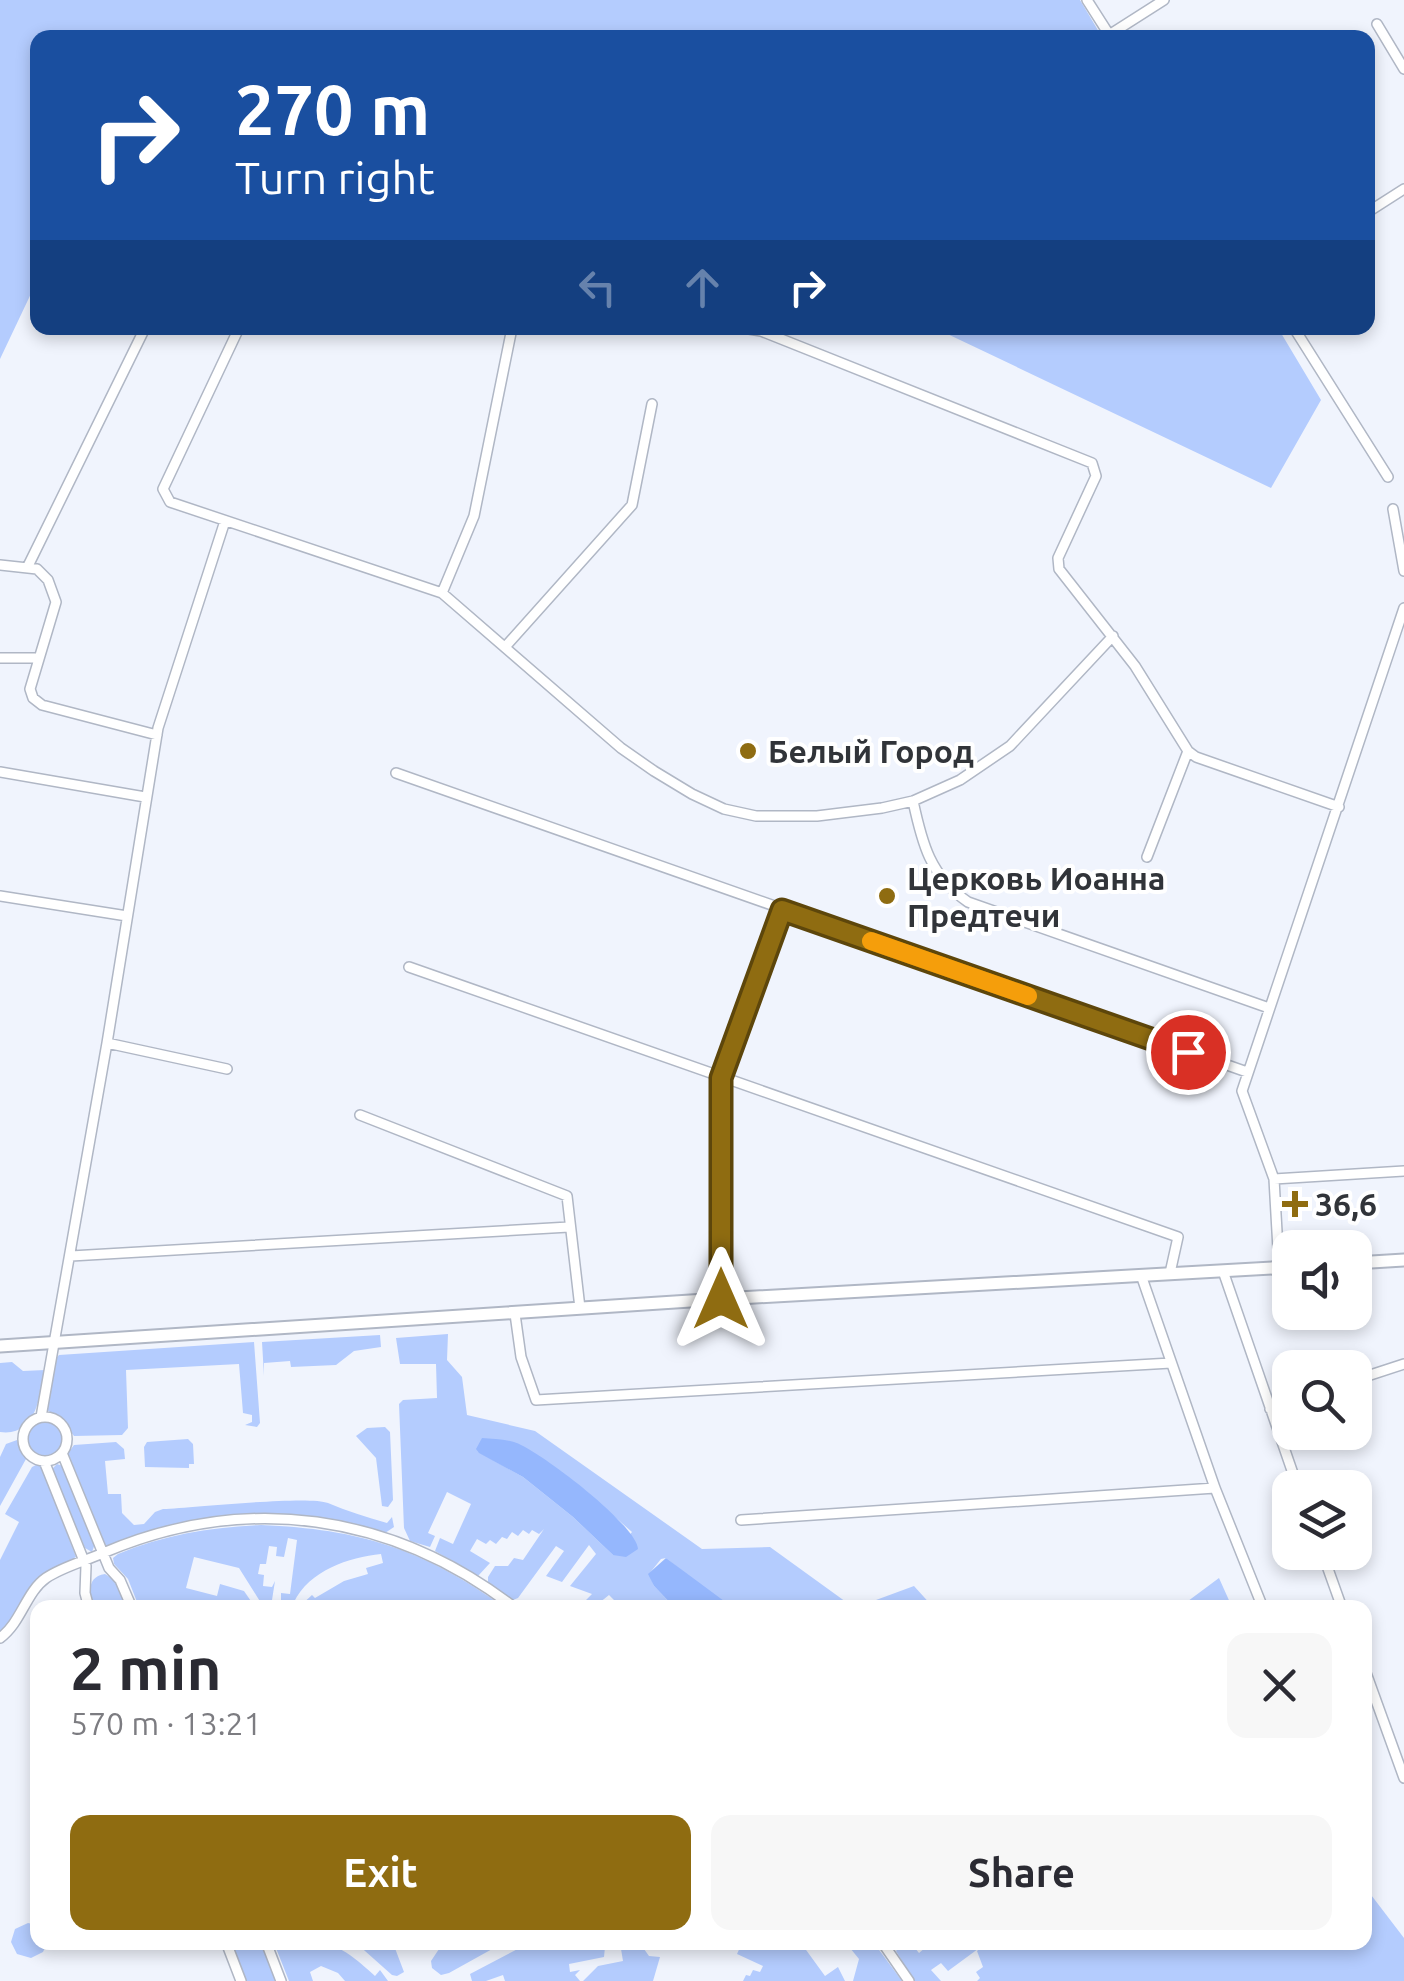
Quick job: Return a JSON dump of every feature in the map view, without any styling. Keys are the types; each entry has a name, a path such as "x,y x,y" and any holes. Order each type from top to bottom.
{"street":[{"path":"1088,0 1106,30"},
{"path":"1119,30 1164,0"},
{"path":"1376,24 1404,69"},
{"path":"1375,207 1404,188"},
{"path":"28,566 141,335"},
{"path":"235,335 164,489 170,502 442,593 621,748 692,794 724,809 756,816 816,816 913,800 960,780 1010,746 1113,636"},
{"path":"442,593 474,516 511,335"},
{"path":"771,335 1092,463 1096,476 1058,558 1059,568 1113,636 1188,751 1339,807"},
{"path":"1298,335 1388,476"},
{"path":"504,647 632,505 652,404"},
{"path":"1393,509 1404,570"},
{"path":"41,1418 108,1043 156,735 225,521"},
{"path":"0,565 28,566 48,580 56,602 30,689 33,698 42,705 156,735"},
{"path":"1280,1230 1274,1179 1242,1091 1404,608"},
{"path":"0,658 38,658"},
{"path":"1147,857 1188,751"},
{"path":"0,772 145,797"},
{"path":"396,773 1247,1072"},
{"path":"913,800 927,858 943,882 968,902 1269,1008"},
{"path":"0,896 127,916"},
{"path":"721,1299 721,1078 782,910"},
{"path":"409,967 1178,1237 1170,1273"},
{"path":"108,1043 227,1070"},
{"path":"360,1115 566,1196 580,1308"},
{"path":"1274,1179 1404,1170"},
{"path":"71,1256 570,1227"},
{"path":"1372,1262 1404,1260"},
{"path":"0,1346 1272,1268"},
{"path":"1223,1271 1292,1470"},
{"path":"1141,1276 1215,1488 1260,1600"},
{"path":"515,1314 521,1357 536,1400 1171,1363"},
{"path":"1372,1374 1404,1364"},
{"path":"41,1418 54,1419 64,1428 67,1440 62,1453 44,1461 32,1456 24,1444 29,1424 41,1418"},
{"path":"62,1453 109,1568 122,1583 129,1600"},
{"path":"44,1461 88,1574 86,1600"},
{"path":"741,1520 1215,1488"},
{"path":"0,1638 11,1629 43,1580 154,1534 207,1522 261,1518 318,1521 395,1540 466,1573 504,1600"},
{"path":"1328,1570 1339,1600"},
{"path":"1372,1689 1404,1778"},
{"path":"229,1950 241,1981"},
{"path":"269,1950 281,1981"},
{"path":"888,1950 909,1981"}],"shaded area":[{"path":"0,0 1080,0 1098,30 30,30 30,296 0,359"},
{"path":"950,335 1282,335 1321,400 1271,488"},
{"path":"448,1334 447,1360 462,1377 467,1415 535,1431 702,1549 770,1547 843,1600 719,1600 666,1558 649,1574 667,1600 614,1600 609,1595 603,1600 586,1600 592,1594 570,1586 596,1554 589,1545 562,1582 546,1576 564,1551 556,1546 513,1600 488,1583 488,1577 495,1566 508,1566 514,1558 523,1560 544,1529 539,1534 523,1530 518,1536 512,1532 496,1544 477,1539 470,1551 490,1563 478,1576 435,1551 440,1538 453,1544 471,1504 447,1492 428,1533 435,1536 430,1547 410,1541 404,1528 399,1404 403,1400 437,1398 436,1364 400,1364 396,1338","holes":["477,1451 615,1517 632,1532 613,1555 523,1477"]},
{"path":"380,1335 381,1347 354,1351 336,1365 291,1367 290,1361 264,1363 264,1376 262,1342"},
{"path":"254,1342 260,1423 257,1427 245,1425 252,1422 252,1415 243,1413 239,1364 126,1370 128,1428 122,1435 74,1436 62,1420 47,1410 55,1359 59,1355"},
{"path":"12,1362 23,1371 45,1370 29,1421 12,1432 0,1432 0,1363"},
{"path":"45,1421 58,1426 63,1439 58,1452 45,1457 32,1452 27,1439 32,1426"},
{"path":"385,1427 390,1432 393,1500 388,1507 382,1506 376,1458 356,1436 367,1428"},
{"path":"482,1438 514,1442 564,1473 622,1523 638,1549 626,1557 613,1555 523,1477 479,1453 476,1449"},
{"path":"188,1439 193,1444 194,1464 189,1464 189,1468 145,1467 147,1442"},
{"path":"17,1440 26,1459 0,1506 0,1457 6,1444"},
{"path":"116,1442 124,1449 125,1459 105,1461 108,1494 121,1494 122,1513 134,1525 144,1524 163,1509 298,1500 328,1503 387,1523 392,1517 394,1527 385,1533 306,1517 253,1515 172,1525 106,1546 68,1453 74,1445"},
{"path":"38,1464 76,1557 51,1571 0,1633 0,1560 19,1522 5,1514 32,1467"},
{"path":"57,1464 63,1466 95,1544 92,1552 85,1548 52,1469"},
{"path":"261,1525 360,1537 446,1570 494,1600 307,1600 368,1574 366,1568 383,1563 381,1554 331,1568 309,1582 295,1600 281,1600 281,1593 290,1594 297,1540 288,1538 284,1557 276,1556 277,1547 269,1546 266,1564 260,1564 258,1574 264,1575 263,1586 272,1587 275,1581 272,1600 259,1600 239,1568 194,1557 186,1588 217,1596 220,1584 244,1591 250,1600 136,1600 113,1558 135,1547 206,1530"},
{"path":"666,1558 723,1600 667,1600 648,1574"},
{"path":"105,1574 115,1580 124,1600 93,1600 92,1582"},
{"path":"1219,1578 1229,1600 1189,1600"},
{"path":"914,1586 927,1600 876,1600"},
{"path":"1372,1896 1404,1938 1404,1981 977,1981 980,1978 976,1972 983,1967 977,1951 1372,1950"},
{"path":"30,1923 30,1950 43,1952 31,1958 17,1954 11,1942 15,1929"},
{"path":"233,1950 264,1950 276,1981 245,1981"},
{"path":"277,1950 342,1950 375,1976 380,1970 388,1981 345,1981 338,1973 321,1966 310,1972 313,1981 289,1981"},
{"path":"364,1950 396,1950 404,1972 392,1975"},
{"path":"438,1950 490,1950 441,1975 432,1968 431,1961"},
{"path":"516,1950 605,1950 604,1957 569,1964 570,1972 580,1970 575,1975 580,1981 505,1981 503,1975 472,1981 470,1974"},
{"path":"621,1950 645,1950 649,1956 660,1957 653,1981 583,1981 598,1966 623,1961"},
{"path":"739,1950 806,1950 825,1976 838,1967 845,1981 743,1981 763,1966 737,1954"},
{"path":"852,1950 879,1950 902,1981 853,1981 859,1959"},
{"path":"977,1950 948,1971 941,1963 931,1970 941,1981 914,1981 896,1951"}],"slow traffic":[{"path":"871,941 1028,996"}],"place":[{"name":"Белый Город","path":"748,751"},
{"name":"Церковь Иоанна Предтечи","path":"887,896"},
{"name":"36,6","path":"1295,1204"}],"route":[{"path":"721,1299 721,1078 782,910 1188,1052"}]}
